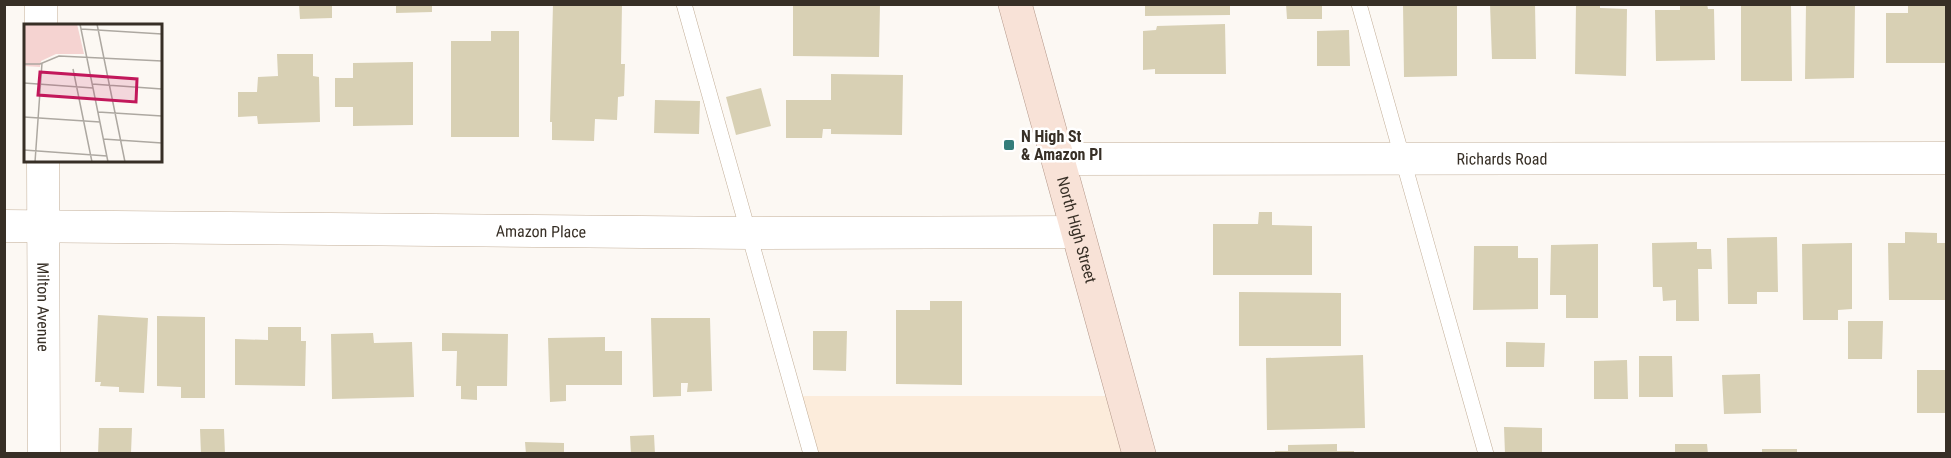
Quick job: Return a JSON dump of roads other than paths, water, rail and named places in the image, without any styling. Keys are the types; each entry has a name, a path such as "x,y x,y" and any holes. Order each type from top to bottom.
{"main road":[{"name":"North High Street","path":"1015,4 1139,453"}],"street":[{"path":"41,4 41,24"},
{"name":"Richards Road","path":"1058,159 1947,158"},
{"name":"Milton Avenue","path":"43,162 44,453"},
{"name":"Amazon Place","path":"4,226 749,233 1078,232"}],"lane":[{"path":"684,4 811,453"},
{"path":"1359,4 1486,453"}],"place":[{"name":"N High St & Amazon Pl","path":"1009,145"}]}
